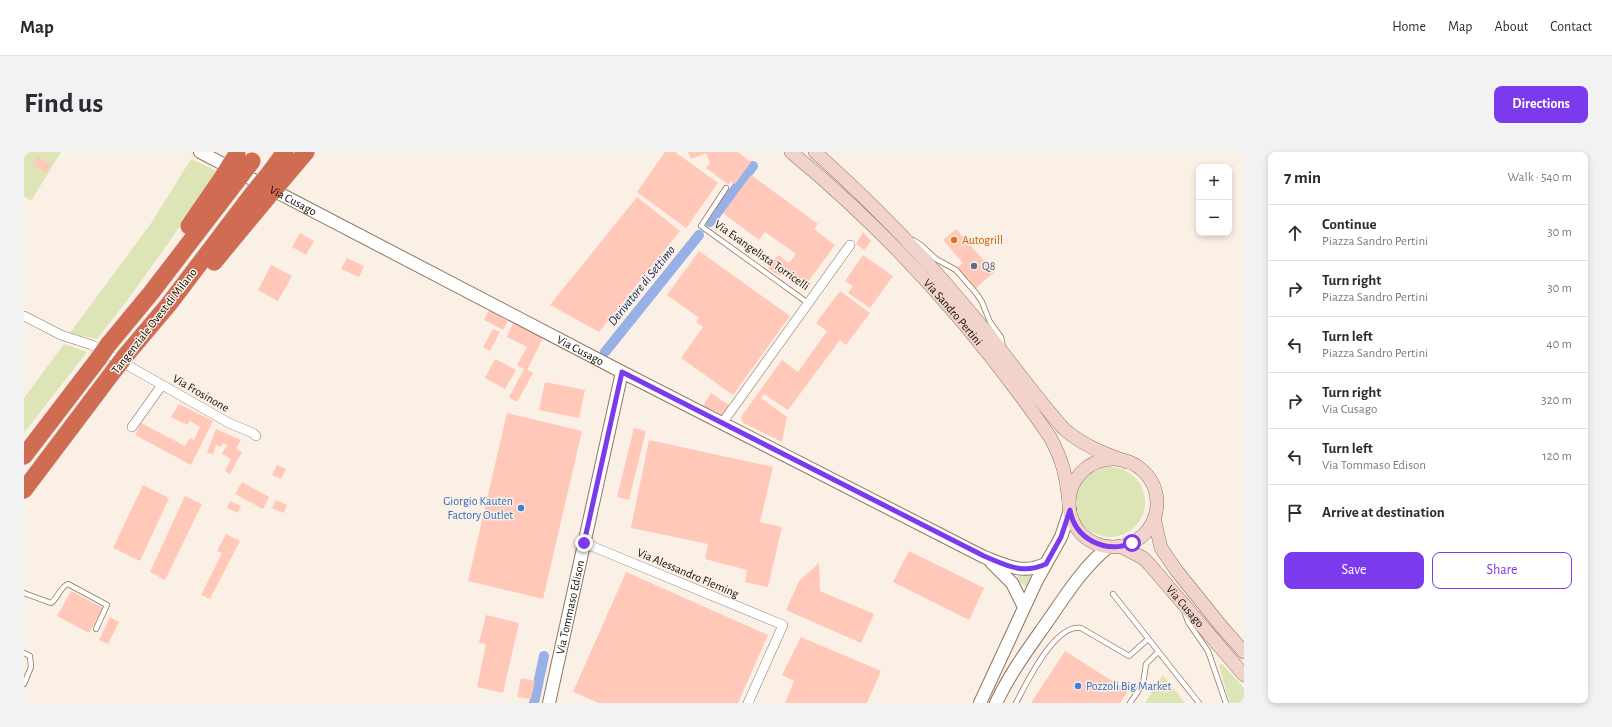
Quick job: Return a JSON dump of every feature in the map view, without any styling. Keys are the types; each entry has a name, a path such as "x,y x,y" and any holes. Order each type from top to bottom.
{"highway":[{"name":"Tangenziale Ovest di Milano","path":"24,490 126,364 169,304 277,174 285,152"},
{"path":"277,174 306,152"},
{"name":"Tangenziale Ovest di Milano","path":"24,456 100,350 151,293 247,155"}],"main road":[{"name":"Via Sandro Pertini","path":"791,152 822,178 877,229 986,352 1050,436 1066,475 1070,506"},
{"name":"Via Sandro Pertini","path":"815,152 897,231 969,310 1054,417 1074,437 1096,450 1127,462"},
{"path":"1111,459 1127,462 1141,470 1152,482 1157,498 1157,509 1154,518 1149,529 1142,537 1132,543 1114,547 1096,543 1082,534 1075,525 1070,506 1070,494 1074,483 1080,474 1090,466 1100,461 1111,459"},
{"name":"Via Cusago","path":"1154,518 1162,548 1176,570 1244,652"},
{"name":"Via Cusago","path":"1114,547 1143,558 1244,676"}],"street":[{"name":"Via Cusago","path":"200,152 622,372 984,556 1020,569 1036,568 1046,564"},
{"name":"Via Evangelista Torricelli","path":"723,422 808,302 850,246"},
{"path":"24,316 61,335 100,350"},
{"name":"Via Frosinone","path":"100,350 229,423 253,433 256,436"},
{"name":"Via Tommaso Edison","path":"550,703 622,372"},
{"path":"132,427 162,385"},
{"path":"980,703 1024,607 1061,537 1070,506"},
{"name":"Via Alessandro Fleming","path":"584,543 783,625 748,703"},
{"path":"996,703 1013,671 1082,573 1114,547"},
{"name":"Via Cusago","path":"984,556 1012,583 1024,607"}],"lane":[{"name":"Via Evangelista Torricelli","path":"726,188 701,226 808,302"},
{"path":"24,593 51,603 55,600 64,585 68,584 107,605 96,629"},
{"path":"1113,594 1199,703"},
{"path":"1185,607 1188,622 1208,651 1226,703"},
{"path":"1016,703 1037,663 1050,646 1067,630 1075,627 1080,628 1128,656 1148,639"},
{"path":"1130,703 1143,684 1146,664 1158,652"},
{"path":"24,653 30,656 31,667 24,684"}],"green space":[{"path":"24,152 61,152 31,201 24,196"},
{"path":"191,159 217,171 174,235 129,298 97,339 70,333 152,222"},
{"path":"64,344 87,352 24,433 24,398"},
{"path":"1110,467 1123,470 1135,477 1142,489 1145,502 1142,515 1135,527 1123,534 1110,537 1097,534 1085,527 1078,515 1075,502 1078,489 1085,477 1097,470"},
{"path":"1020,573 1031,576 1026,587 1017,580"},
{"path":"1222,664 1244,688 1244,703 1230,703 1219,666"},
{"path":"1163,675 1185,703 1145,703"}],"building":[{"path":"665,152 675,152 718,183 686,228 637,192"},
{"path":"688,152 738,152 751,162 735,184 731,181 729,185 706,168 710,163 706,153 691,159"},
{"path":"38,157 51,165 46,173 33,164"},
{"path":"751,175 818,224 814,229 835,245 808,282 807,280 802,286 782,272 779,276 768,268 778,255 789,263 796,254 765,232 759,240 723,213"},
{"path":"637,197 680,231 599,332 550,305"},
{"name":"Q8","path":"956,229 994,272 975,289 957,268 963,263 943,240"},
{"path":"863,232 871,241 864,250 856,244"},
{"path":"300,233 314,241 306,255 292,247"},
{"path":"699,251 790,316 733,395 681,358 703,327 696,322 699,318 667,295"},
{"path":"863,255 893,276 870,308 848,293 853,286 845,281"},
{"path":"347,258 364,266 359,277 341,269"},
{"path":"271,265 292,276 278,301 258,290"},
{"path":"840,291 870,313 846,345 840,340 788,410 764,394 761,398 787,417 782,442 742,422 741,417 782,360 798,372 827,331 816,323"},
{"path":"489,310 508,321 503,330 484,320"},
{"path":"513,323 543,338 527,370 533,373 517,402 509,397 524,369 517,365 527,347 507,337"},
{"path":"493,329 500,332 490,351 483,347"},
{"path":"495,359 516,370 505,389 485,378"},
{"path":"545,382 585,390 579,418 539,410"},
{"path":"711,393 729,405 723,415 703,406"},
{"path":"179,404 213,421 191,465 135,435 141,423 185,446 190,438 194,440 200,427 190,421 187,425 171,417"},
{"path":"507,413 582,431 543,599 468,581"},
{"path":"634,428 646,431 629,500 617,497"},
{"path":"216,429 241,440 236,449 242,452 230,474 225,471 231,459 222,454 227,445 223,443 221,447 216,445 213,454 207,453"},
{"path":"649,440 773,467 760,522 782,527 768,587 745,582 747,570 705,559 708,544 631,528"},
{"path":"277,465 286,469 281,479 272,475"},
{"path":"242,482 269,497 263,509 235,494"},
{"path":"143,485 169,498 140,561 113,548"},
{"path":"185,496 202,504 165,580 150,572"},
{"path":"276,500 287,505 284,513 272,508"},
{"path":"230,501 241,506 238,513 227,508"},
{"path":"226,534 240,541 210,599 201,595 222,553 217,551"},
{"path":"909,551 984,588 969,620 893,582"},
{"path":"819,563 820,591 874,614 861,643 786,610 799,581"},
{"path":"626,572 768,635 738,703 599,703 573,692"},
{"path":"71,591 103,608 89,633 57,616"},
{"path":"486,615 519,623 503,693 477,687 486,644 479,643"},
{"path":"110,617 119,622 108,644 99,640"},
{"path":"801,637 881,671 867,703 785,703 794,681 782,675"},
{"path":"1065,651 1128,691 1120,703 1031,703"},
{"path":"521,678 535,681 531,699 517,697"}],"waterway":[{"name":"Derivatore di Settimo","path":"710,222 753,166"},
{"name":"Derivatore di Settimo","path":"605,352 699,235"},
{"name":"Derivatore di Settimo","path":"534,703 544,656"}],"place":[{"name":"Autogrill","path":"954,240"},
{"name":"Q8","path":"974,266"},
{"name":"Giorgio Kauten Factory Outlet","path":"521,508"},
{"name":"Pozzoli Big Market","path":"1078,686"}],"route":[{"path":"584,543 622,372 984,556 1006,565 1020,569 1029,569 1046,564 1061,537 1070,510 1078,530 1091,541 1100,545 1111,547 1132,543"}]}
